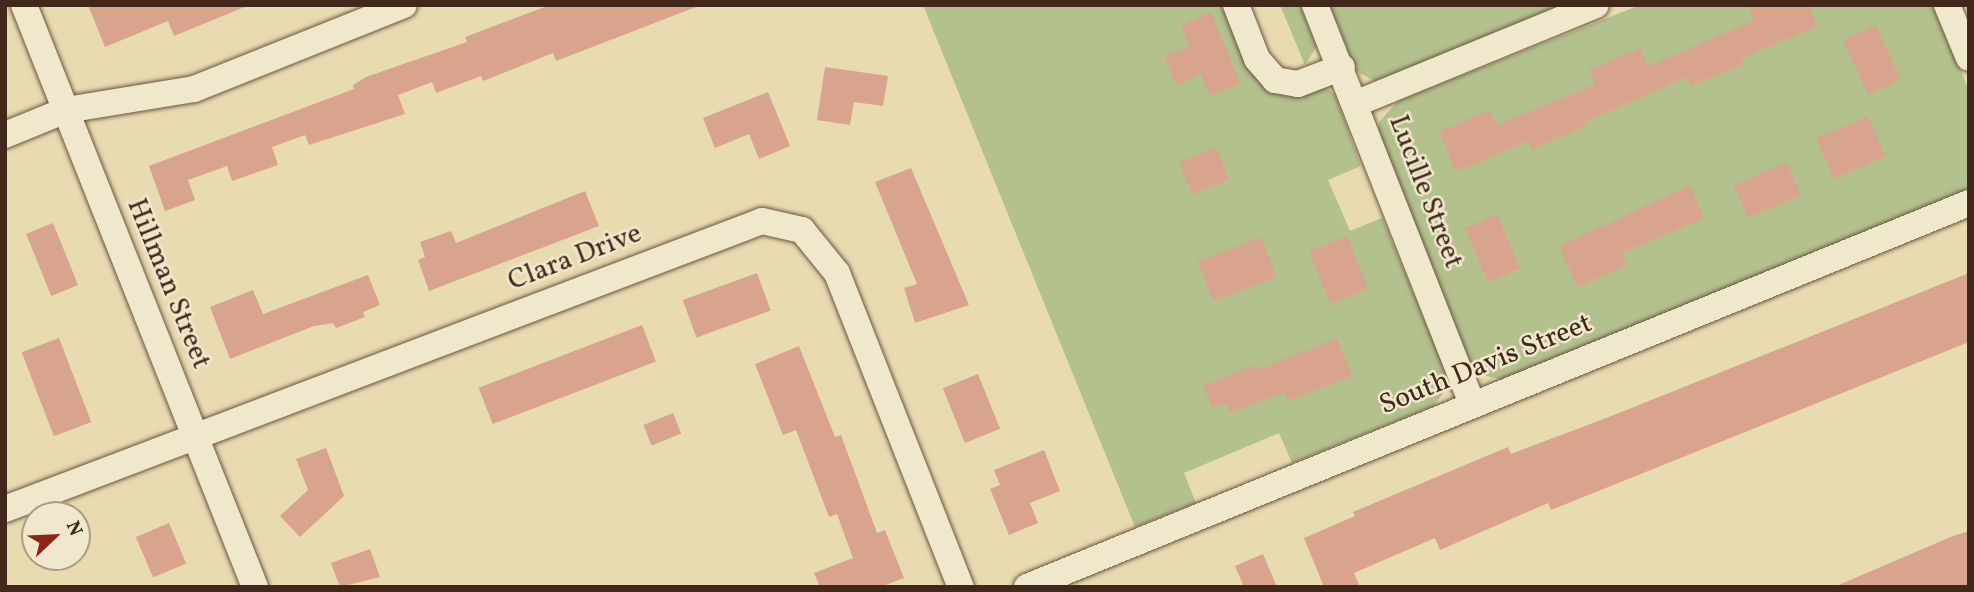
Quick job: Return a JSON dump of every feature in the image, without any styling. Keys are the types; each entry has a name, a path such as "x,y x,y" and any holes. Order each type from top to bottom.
{"street":[{"name":"Hillman Street","path":"24,5 254,587"},
{"path":"5,135 66,110 194,89 404,5"},
{"path":"1236,5 1257,59 1275,80 1298,84 1342,67"},
{"name":"Lucille Street","path":"1315,5 1357,103 1472,404"},
{"path":"1357,103 1597,5"},
{"path":"1947,5 1969,58"},
{"name":"South Davis Street","path":"1027,587 1969,203"},
{"name":"Clara Drive","path":"5,509 762,221 802,230 837,272 961,587"}],"green space":[{"path":"923,5 1227,5 1256,77 1267,90 1299,94 1325,86 1335,95 1361,166 1328,180 1350,231 1382,218 1449,378 1444,392 1434,406 1292,463 1279,433 1184,473 1196,503 1135,527"},
{"path":"1280,5 1300,5 1317,46 1305,65"},
{"path":"1329,5 1567,5 1375,81 1356,71"},
{"path":"1640,5 1935,5 1969,91 1969,194 1504,380 1481,375 1471,367 1378,133 1379,122 1398,101"}],"building":[{"path":"88,5 247,6 174,36 168,21 105,47"},
{"path":"550,5 696,7 556,61 553,53 483,81 481,76 436,93 432,82 398,95 405,114 309,145 305,135 272,147 278,165 232,181 227,166 188,180 195,200 165,211 149,166 354,89 353,85 366,77 467,42 465,37"},
{"path":"1748,5 1808,5 1817,26 1742,58 1744,64 1691,86 1687,77 1584,122 1586,126 1532,149 1528,141 1456,172 1439,131 1490,110 1497,125 1595,84 1589,70 1640,48 1648,66 1754,20"},
{"path":"1211,12 1240,83 1210,96 1201,74 1176,85 1164,56 1189,46 1181,25"},
{"path":"1876,25 1900,80 1868,94 1843,40"},
{"path":"825,67 888,76 883,106 854,102 850,125 817,120"},
{"path":"768,92 790,146 759,159 749,134 715,148 703,118"},
{"path":"1868,116 1885,157 1834,178 1816,138"},
{"path":"1216,147 1229,179 1192,194 1179,162"},
{"path":"1787,162 1801,195 1748,218 1734,185"},
{"path":"911,168 969,305 915,323 904,288 917,284 875,182"},
{"path":"1690,185 1704,218 1622,253 1627,265 1577,287 1559,246"},
{"path":"585,191 599,226 429,291 418,260 425,257 420,242 451,231 456,243"},
{"path":"1497,214 1520,268 1488,282 1465,228"},
{"path":"53,223 78,285 51,296 26,234"},
{"path":"1347,236 1368,289 1330,304 1309,251"},
{"path":"1261,237 1276,277 1213,302 1198,261"},
{"path":"757,273 771,311 696,338 683,300"},
{"path":"1969,273 1969,342 1551,510 1548,503 1440,550 1435,538 1354,573 1360,587 1324,587 1304,538 1355,516 1353,512 1508,447 1511,454"},
{"path":"368,275 380,305 363,312 365,317 336,328 333,323 314,326 230,359 210,307 253,290 263,314"},
{"path":"642,325 656,361 493,424 479,388"},
{"path":"59,338 91,422 54,436 22,352"},
{"path":"1337,338 1352,376 1287,401 1284,392 1229,413 1226,403 1212,408 1203,385 1254,365 1256,370"},
{"path":"799,346 835,437 841,435 877,533 885,530 904,578 880,587 820,587 814,573 853,558 837,514 829,517 796,430 783,435 755,364"},
{"path":"978,374 1000,429 965,443 943,388"},
{"path":"673,413 681,433 652,445 643,425"},
{"path":"326,448 344,496 300,537 280,516 308,490 296,459"},
{"path":"1044,450 1060,491 1030,503 1038,523 1009,535 990,489 1000,485 994,470"},
{"path":"169,523 186,564 153,578 136,537"},
{"path":"1969,531 1969,587 1834,587 1953,536"},
{"path":"370,549 380,577 340,587 331,563"},
{"path":"1263,554 1277,587 1244,587 1235,566"}]}
